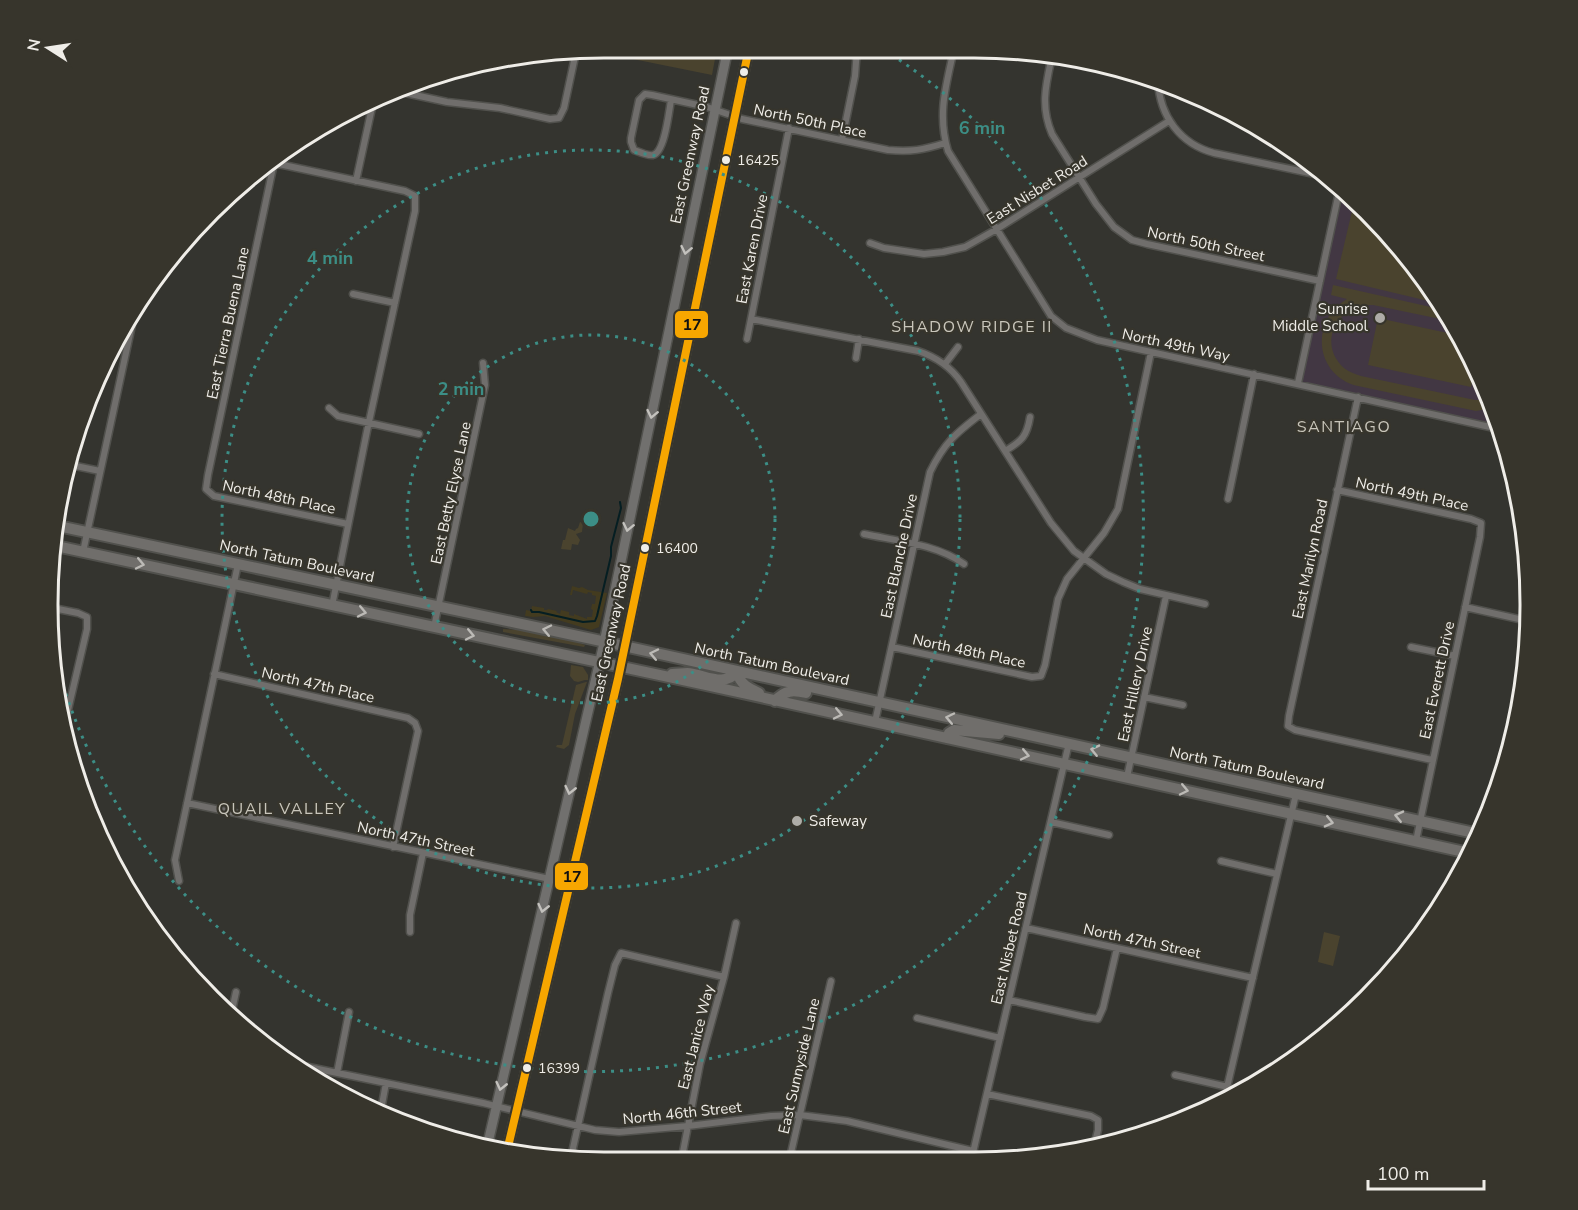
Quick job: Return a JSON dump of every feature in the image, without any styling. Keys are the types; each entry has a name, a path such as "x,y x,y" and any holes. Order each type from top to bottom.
{"main road":[{"name":"East Greenway Road","path":"489,1139 600,662 726,58"},
{"name":"East Greenway Road","path":"509,1143 620,667 747,58"},
{"name":"North Tatum Boulevard","path":"64,527 604,642 1470,832"},
{"path":"62,547 775,700 1461,851"},
{"path":"657,675 687,673 725,680 733,677 737,672 771,688 775,692 775,700"},
{"path":"775,700 781,694 792,691 860,705 880,702"},
{"path":"947,738 954,730 996,734 1016,732"},
{"path":"565,810 585,815"}],"street":[{"path":"842,140 856,58"},
{"path":"945,143 942,111 952,58"},
{"path":"412,94 447,102 500,108 550,119 559,118 564,108 574,60"},
{"path":"1051,64 1045,100 1047,121 1052,134 1080,177"},
{"path":"1159,92 1160,99 1173,127 1184,138 1204,150 1308,172"},
{"name":"North 50th Place","path":"671,100 661,149 655,155 634,150 631,138 639,100 645,94 888,150 921,150 945,143"},
{"path":"356,181 371,111"},
{"name":"East Nisbet Road","path":"870,243 884,248 924,254 965,247 1169,121"},
{"name":"East Karen Drive","path":"747,339 789,128"},
{"name":"North 49th Way","path":"945,143 1051,316 1066,328 1097,340 1489,427"},
{"path":"281,165 405,191 415,196 415,211 332,606"},
{"name":"East Tierra Buena Lane","path":"206,489 272,171"},
{"name":"North 50th Street","path":"1080,177 1096,204 1114,227 1132,240 1320,281"},
{"path":"1298,383 1338,198"},
{"path":"353,294 395,303"},
{"path":"751,319 927,354 945,364 962,382 1051,523 1074,550 1106,574 1123,582 1166,596 1205,604"},
{"path":"82,552 129,337"},
{"path":"856,358 859,339"},
{"path":"945,364 958,347"},
{"path":"1083,558 1104,533 1118,509 1151,352"},
{"name":"East Betty Elyse Lane","path":"434,627 485,385 483,363"},
{"path":"1228,499 1254,374"},
{"name":"East Marilyn Road","path":"1358,397 1288,716 1288,726 1295,730 1432,760"},
{"path":"329,408 338,416 419,434"},
{"name":"East Blanche Drive","path":"875,722 930,472 957,432 981,414"},
{"path":"1005,451 1024,438 1030,417"},
{"path":"76,466 100,471"},
{"name":"North 48th Place","path":"206,489 214,496 348,524"},
{"name":"North 49th Place","path":"1337,490 1481,523"},
{"name":"East Everett Drive","path":"1416,842 1480,537 1481,523"},
{"path":"864,534 914,544 954,556 964,564"},
{"name":"North 48th Place","path":"892,646 1032,677 1041,676 1058,600 1067,579 1083,558"},
{"path":"179,881 175,860 238,564"},
{"name":"East Hillery Drive","path":"1127,777 1166,596"},
{"path":"1465,607 1519,619"},
{"path":"58,609 87,617 87,629 68,707"},
{"path":"1412,647 1455,656"},
{"name":"North 47th Place","path":"214,674 408,718 415,723 418,731 393,847"},
{"path":"1144,697 1183,705"},
{"name":"East Nisbet Road","path":"972,1152 1069,743"},
{"path":"1175,1075 1228,1087 1296,794"},
{"name":"North 47th Street","path":"187,803 569,883"},
{"path":"1051,822 1108,835"},
{"path":"410,932 410,915 423,853"},
{"path":"1221,861 1277,874"},
{"name":"East Janice Way","path":"683,1152 700,1064 736,923"},
{"name":"North 47th Street","path":"1026,928 1253,978"},
{"path":"1009,999 1098,1019 1103,1008 1117,948"},
{"path":"573,1150 608,993 615,965 621,953 724,977"},
{"name":"East Sunnyside Lane","path":"791,1152 831,981"},
{"path":"233,1005 236,992"},
{"path":"337,1073 349,1012"},
{"path":"917,1018 1000,1038"},
{"name":"North 46th Street","path":"318,1070 578,1126 619,1132 800,1115 847,1121 964,1152"},
{"path":"382,1104 386,1083"},
{"path":"987,1094 1091,1116 1098,1120 1096,1137"}],"shaded area":[{"path":"628,58 715,58 712,75"},
{"name":"Sunrise Middle School","path":"1338,198 1384,245 1427,301 1463,363 1489,426 1298,383"},
{"path":"1352,212 1407,272 1427,301 1336,279"},
{"path":"1333,285 1431,307 1438,318 1373,305 1350,310 1335,326 1332,347 1336,358 1344,368 1361,376 1479,400 1483,410 1476,411 1358,386 1344,380 1333,371 1322,347 1322,334 1327,320 1347,299 1331,295"},
{"path":"1378,318 1446,333 1472,383 1471,387 1368,365"},
{"path":"580,522 583,523 582,532 576,534 580,540 578,545 572,544 571,550 561,549 568,528 575,531"},
{"path":"503,629 544,634 585,645 584,647 503,632"},
{"path":"571,665 583,667 588,680 574,681 570,676"},
{"path":"587,682 575,714 569,745 564,749 556,747 562,745 576,685"},
{"path":"1324,932 1340,936 1333,966 1318,962"}],"sand":[{"path":"572,586 607,593 599,627 591,630 545,616 525,616 526,610 531,611 532,606 557,611 560,614 561,610 569,612 569,615 574,616 574,614 587,619 587,617 592,617 593,610 591,609 592,604 595,604 596,596 592,593 573,590 570,595"}],"waterway":[{"path":"531,610 583,622 595,621 611,556 611,547 621,508 620,502"}],"transit line":[{"name":"17","path":"509,1143 618,679 747,58"}],"place":[{"name":"16425","path":"726,160"},
{"name":"Sunrise Middle School","path":"1380,318"},
{"name":"16400","path":"645,548"},
{"name":"Safeway","path":"797,821"},
{"name":"16399","path":"527,1068"}],"district":[{"name":"SHADOW RIDGE II","path":"972,327"},
{"name":"SANTIAGO","path":"1344,427"},
{"name":"QUAIL VALLEY","path":"282,809"}]}
